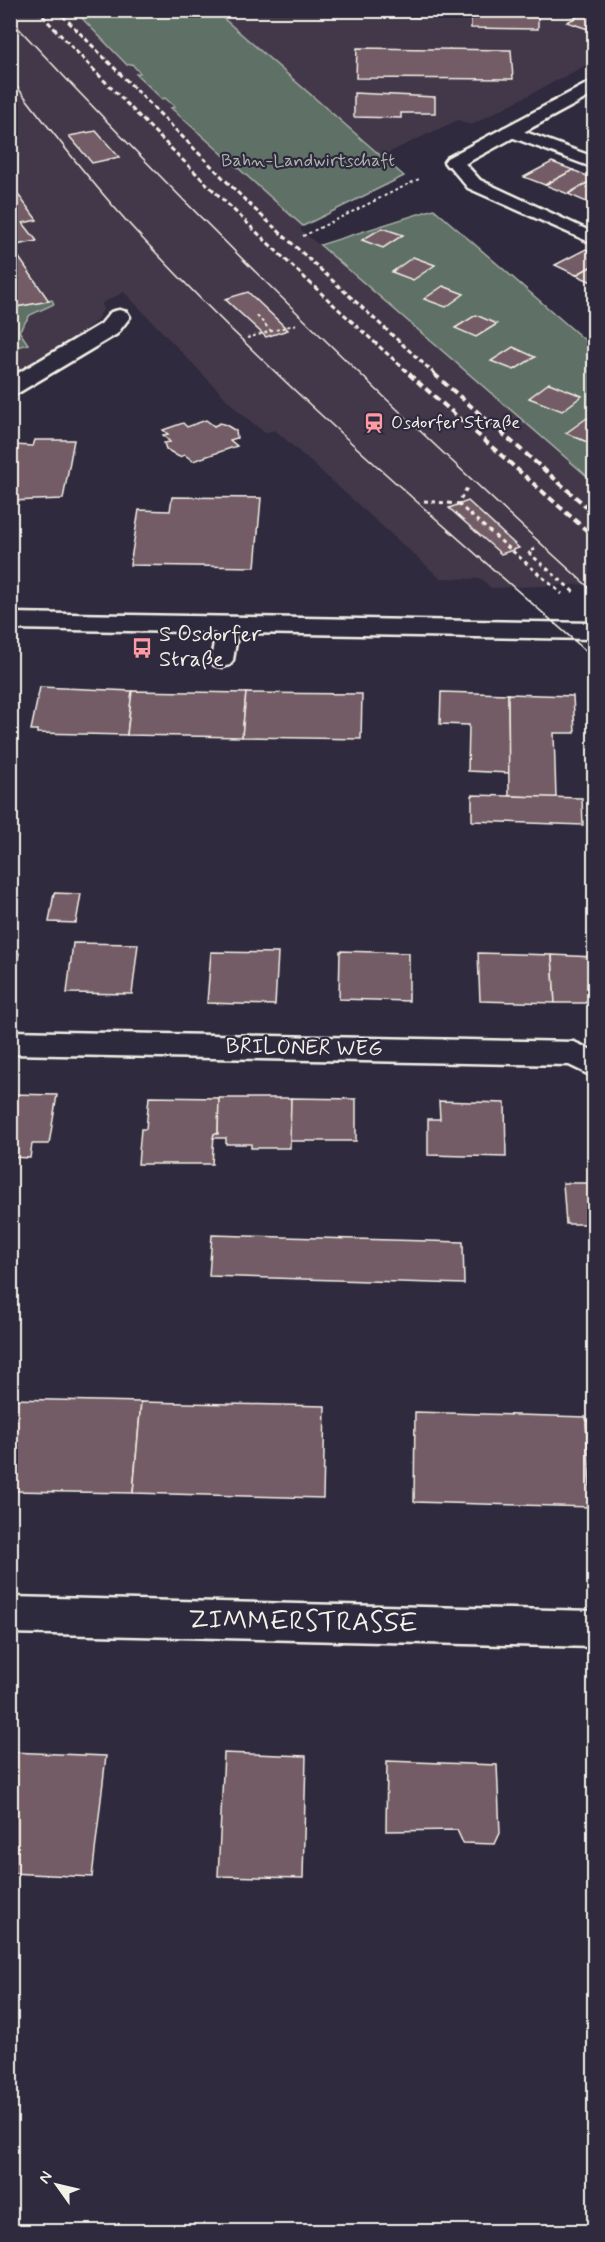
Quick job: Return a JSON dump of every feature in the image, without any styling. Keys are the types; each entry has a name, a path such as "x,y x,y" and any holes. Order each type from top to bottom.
{"street":[{"path":"454,162 592,89"},
{"path":"10,388 109,329 119,317"},
{"path":"10,621 594,631"},
{"name":"BRILONER WEG","path":"10,1042 574,1054 594,1065"},
{"name":"ZIMMERSTRASSE","path":"10,1614 594,1629"}],"lane":[{"path":"509,131 594,163"},
{"path":"454,162 474,184 594,238"},
{"path":"222,660 228,625"}],"path":[{"path":"303,236 407,185"},
{"path":"257,316 272,332"},
{"path":"247,338 297,324"},
{"path":"458,504 468,486"},
{"path":"424,501 458,504 568,599"},
{"path":"535,549 528,552 581,599"}],"shaded area":[{"path":"11,11 75,11 127,64 131,64 141,73 137,75 175,108 172,109 303,226 300,229 594,482 594,584 491,588 482,579 440,578 275,430 265,433 238,411 124,292 102,303 103,310 96,321 77,336 11,375"},
{"path":"215,11 594,11 594,61 471,125 458,120 381,156"}],"green space":[{"name":"Bahn-Landwirtschaft","path":"75,11 215,11 404,176 303,226 171,108 175,107 165,98 162,99 136,74 140,73 132,64 127,65"},
{"path":"434,209 594,348 594,482 320,245"},
{"path":"52,300 54,304 30,315 19,331 28,344 11,349 11,308"}],"building":[{"path":"387,10 471,10 471,14 420,13 420,17 387,17"},
{"path":"471,10 538,10 538,29 471,28"},
{"path":"577,10 594,10 594,31 567,22 577,17 569,14"},
{"path":"357,48 511,50 513,79 356,78"},
{"path":"354,93 435,97 435,113 401,113 401,118 354,117"},
{"path":"96,131 119,157 92,163 69,136"},
{"path":"552,162 573,170 545,185 524,177"},
{"path":"573,170 594,179 568,194 545,185"},
{"path":"594,179 594,202 591,204 568,194"},
{"path":"10,184 37,220 23,223 37,241 11,246 49,301 10,308"},
{"path":"382,228 403,235 383,248 362,240"},
{"path":"586,249 594,253 594,265 576,275 555,265"},
{"path":"413,257 435,265 413,280 392,272"},
{"path":"594,265 594,283 576,275"},
{"path":"443,286 464,294 446,307 424,299"},
{"path":"248,292 288,330 266,337 225,299"},
{"path":"476,315 497,324 476,337 455,328"},
{"path":"513,347 535,357 514,370 491,361"},
{"path":"549,383 582,396 562,411 529,398"},
{"path":"587,418 594,421 594,445 566,433"},
{"path":"206,420 214,426 220,423 236,431 237,438 230,440 237,446 193,461 185,455 179,457 166,449 164,443 170,442 163,435 168,434 163,430 183,423 187,427"},
{"path":"35,440 74,440 63,499 10,501 10,456 13,445 33,446"},
{"path":"172,497 261,498 255,567 130,565 139,510 170,511"},
{"path":"468,501 519,548 501,554 449,508"},
{"path":"40,687 132,691 127,735 37,733 37,730 31,730"},
{"path":"132,691 246,693 242,737 127,735"},
{"path":"441,692 508,694 509,773 468,771 469,725 440,724"},
{"path":"246,693 362,694 361,739 242,737"},
{"path":"508,694 573,696 575,733 554,733 556,798 509,796"},
{"path":"472,795 582,798 583,825 472,821"},
{"path":"54,893 81,894 76,923 49,922"},
{"path":"73,943 138,944 132,994 67,993"},
{"path":"340,951 409,953 409,1001 339,999"},
{"path":"211,952 278,953 275,1005 207,1003"},
{"path":"10,953 19,953 14,983 10,983"},
{"path":"478,953 552,955 555,1003 480,1001"},
{"path":"552,955 594,957 594,1001 555,1003"},
{"path":"10,1094 57,1095 49,1144 32,1144 30,1158 10,1157"},
{"path":"149,1097 219,1098 218,1134 214,1134 212,1164 138,1164 141,1129 146,1129"},
{"path":"219,1098 291,1098 290,1148 251,1148 251,1144 226,1144 226,1138 213,1138 214,1134 218,1134"},
{"path":"291,1098 356,1099 356,1141 290,1141"},
{"path":"439,1101 505,1103 506,1157 428,1155 428,1119 440,1119"},
{"path":"563,1183 594,1183 594,1224 566,1224"},
{"path":"212,1235 463,1242 464,1284 209,1276"},
{"path":"10,1399 141,1402 133,1493 10,1491"},
{"path":"141,1402 325,1406 323,1498 133,1493"},
{"path":"415,1412 586,1417 591,1507 414,1502"},
{"path":"586,1421 594,1421 594,1507 591,1507"},
{"path":"10,1752 106,1756 92,1877 10,1873"},
{"path":"224,1753 306,1756 303,1878 218,1876"},
{"path":"387,1761 497,1765 500,1833 495,1844 463,1843 457,1830 386,1831"}],"tram line":[{"path":"10,19 151,167 296,312 594,592"},
{"path":"10,78 108,200 251,349 363,454 594,658"}],"railway":[{"path":"37,10 220,197 411,375"},
{"path":"57,10 251,206 436,375"},
{"path":"409,374 594,537"},
{"path":"434,374 594,513"}],"place":[{"name":"Osdorfer Straße","path":"374,423"},
{"name":"S Osdorfer Straße","path":"142,648"}]}
